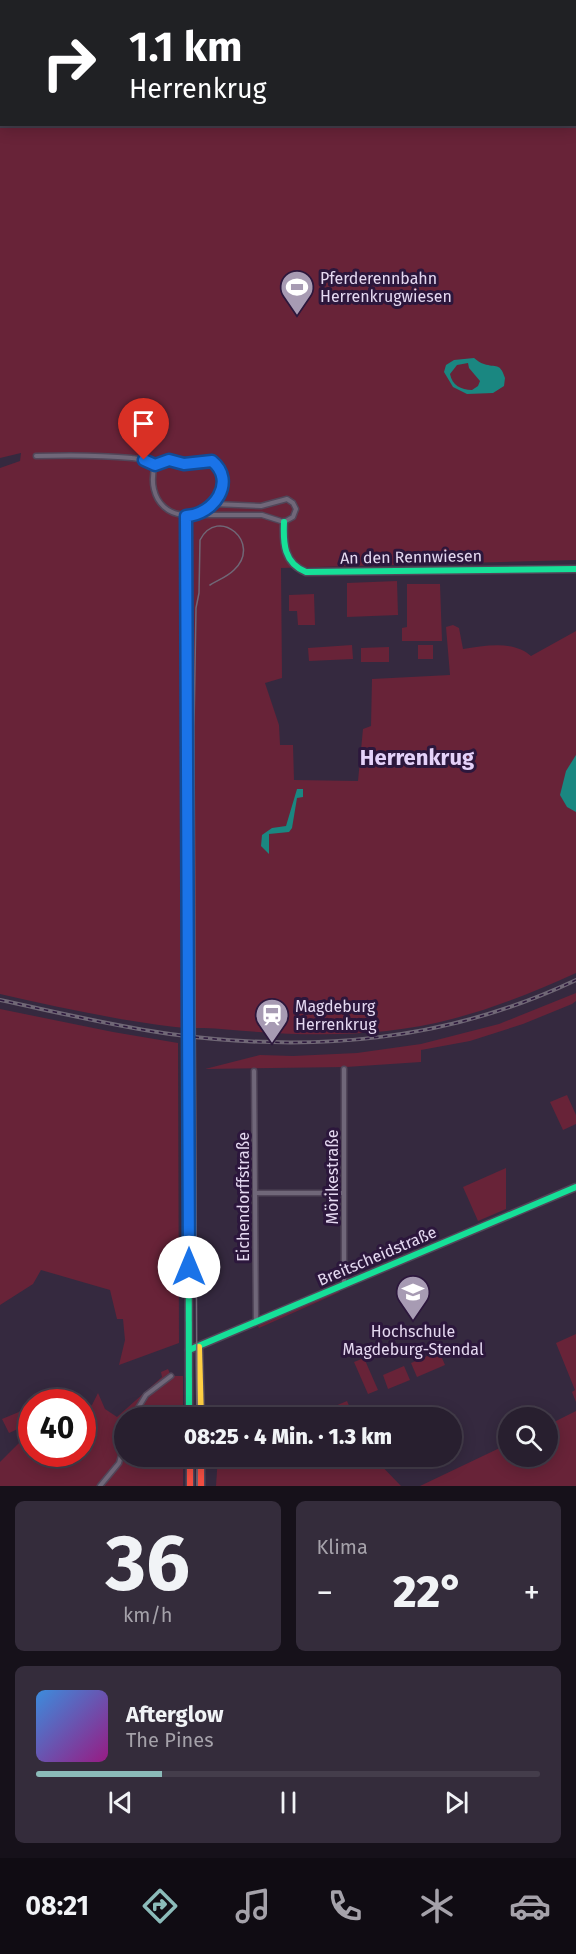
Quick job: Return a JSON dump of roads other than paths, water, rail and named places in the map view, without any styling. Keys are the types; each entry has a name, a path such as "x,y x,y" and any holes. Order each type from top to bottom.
{"street":[{"path":"36,456 133,458 155,465 169,460 184,464 212,461 219,468 222,480 220,494 213,504"},
{"path":"155,465 153,486 156,498 169,510 190,515 262,515 284,522 293,517 296,511 295,506 287,500 261,506 213,504 190,515"},
{"path":"189,1407 190,515"},
{"name":"An den Rennwiesen","path":"284,522 287,558 292,566 306,572 576,569"},
{"name":"Mörikestraße","path":"344,1069 344,1285"},
{"name":"Eichendorffstraße","path":"254,1071 256,1323"},
{"name":"Breitscheidstraße","path":"189,1350 576,1187"},
{"path":"255,1193 343,1193"},
{"path":"199,1347 201,1407"},
{"path":"138,1407 144,1397 171,1376"},
{"path":"100,1486 115,1467"},
{"path":"190,1467 190,1486"},
{"path":"201,1467 201,1486"}],"tram line":[{"path":"197,1407 194,727 196,608 199,593 200,540 208,530 217,526 226,527 241,539 242,560 234,570 210,585"},
{"path":"197,1467 197,1486"}],"railway":[{"path":"0,1000 170,1034 223,1040 326,1042 427,1029 477,1017 527,1001 576,980"}],"place":[{"name":"Pferderennbahn Herrenkrugwiesen","path":"297,316"},
{"name":"Magdeburg Herrenkrug","path":"272,1044"},
{"name":"Hochschule Magdeburg-Stendal","path":"413,1321"}],"district":[{"name":"Herrenkrug","path":"417,757"}]}
